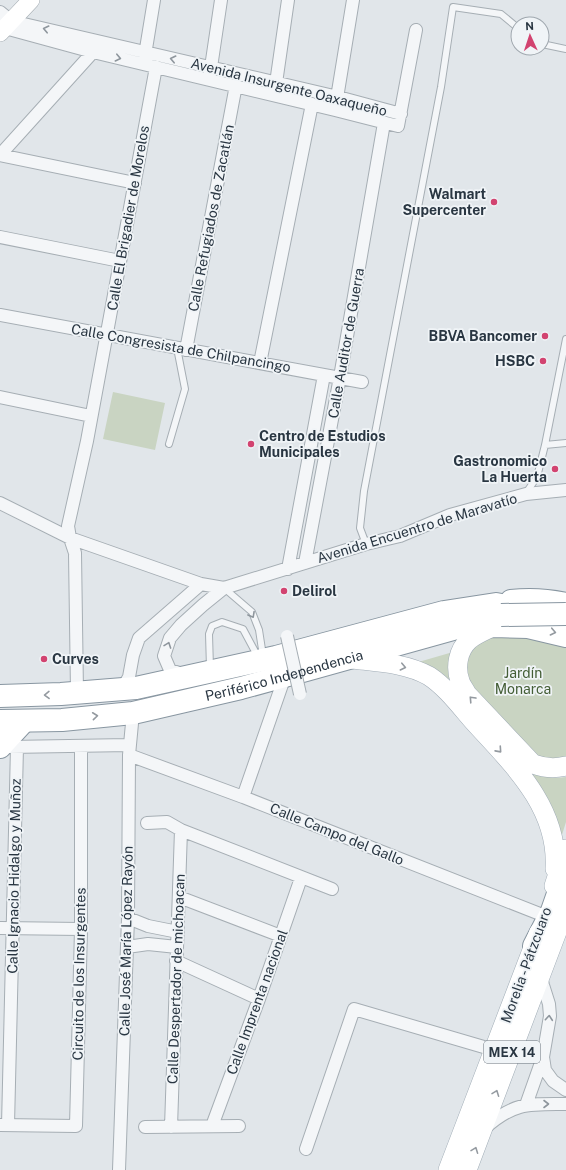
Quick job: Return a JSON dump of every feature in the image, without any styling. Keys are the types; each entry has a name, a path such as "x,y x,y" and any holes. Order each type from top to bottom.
{"highway":[{"path":"497,615 522,600 551,601 566,604"},
{"name":"Periférico Independencia","path":"0,696 61,694 136,688 262,660 444,612 566,617"},
{"path":"241,688 255,678 286,665 435,625 478,616 566,614"},
{"name":"Periférico Independencia","path":"0,721 62,720 133,713 241,688 350,659 497,615 528,627 566,636"},
{"path":"9,747 24,721"},
{"path":"543,945 562,876"}],"main road":[{"path":"497,615 462,648 457,669 460,682 468,694 533,764 543,768 557,769 566,766"},
{"path":"350,659 385,663 409,668 429,676 444,688 515,768 535,794 546,817 553,837 556,861 562,876"},
{"name":"Morelia - Pátzcuaro","path":"448,1170 490,1049 543,945 545,916 562,876 566,849"},
{"name":"MEX 14","path":"467,1170 541,974 543,945 566,908"},
{"path":"543,945 566,921"}],"street":[{"path":"3,24 31,0"},
{"name":"Calle El Brigadier de Morelos","path":"70,538 68,526 107,335 135,183 154,0"},
{"path":"210,73 221,0"},
{"path":"274,95 288,0"},
{"path":"335,110 353,0"},
{"name":"Avenida Insurgente Oaxaqueño","path":"3,24 92,52 210,73 276,83 338,97 401,114 398,126 384,123 236,86 210,73 148,61 3,24"},
{"path":"401,114 416,30"},
{"path":"0,155 92,52"},
{"name":"Calle Refugiados de Zacatlán","path":"181,349 236,86"},
{"path":"260,363 312,104"},
{"name":"Calle Auditor de Guerra","path":"305,563 340,377 384,123"},
{"path":"0,155 135,183"},
{"path":"0,237 120,261"},
{"name":"Calle Congresista de Chilpancingo","path":"0,315 362,382"},
{"name":"Calle Auditor de Guerra","path":"288,569 324,375"},
{"path":"0,397 91,416"},
{"name":"Avenida Encuentro de Maravatío","path":"224,588 366,544 400,536 450,515 526,494 566,490"},
{"path":"0,504 70,538 200,584 224,588"},
{"path":"70,538 75,553 77,692"},
{"path":"122,689 129,677 133,655 139,638 200,584"},
{"path":"210,672 179,673 170,670 164,656 170,638 203,605 224,588"},
{"path":"287,636 300,694"},
{"path":"243,797 285,676"},
{"name":"Calle José María López Rayón","path":"119,1170 128,918 129,750 133,713"},
{"path":"9,747 81,747 129,750"},
{"name":"Calle Ignacio Hidalgo y Muñoz","path":"4,1125 13,928 9,747"},
{"name":"Circuito de los Insurgentes","path":"4,1125 76,1126 81,929 81,747"},
{"name":"Calle Campo del Gallo","path":"129,750 243,797 545,916"},
{"path":"147,823 167,822 180,830 332,889"},
{"name":"Calle Despertador de michoacan","path":"171,1127 180,830"},
{"name":"Calle Imprenta nacional","path":"212,1126 259,999 301,878"},
{"path":"179,897 281,936"},
{"path":"440,1170 490,1049 532,931 536,923 545,916"},
{"path":"128,918 148,926 178,932"},
{"path":"148,926 148,944"},
{"path":"0,928 81,929"},
{"path":"127,947 148,944 177,947"},
{"path":"176,961 259,999"},
{"path":"526,1105 543,1057 550,1016 549,1004 541,974"},
{"path":"306,1149 354,1009 490,1049"},
{"path":"543,1057 545,1070 553,1080 566,1090"},
{"path":"482,1130 496,1118 512,1109 526,1105 566,1104"},
{"path":"145,1127 239,1126"}],"lane":[{"path":"366,544 360,528 364,491 441,87 453,7 501,14 510,21"},
{"path":"550,46 566,49"},
{"path":"526,494 537,477 553,410 566,339"},
{"path":"169,444 185,389 181,349"},
{"path":"545,445 566,443"},
{"path":"224,588 252,612 259,630 262,660"},
{"path":"210,672 209,634 212,626 222,622 243,629 262,660"}],"green space":[{"path":"113,392 165,403 155,450 103,439"},
{"name":"Jardín Monarca","path":"489,638 526,638 566,646 566,760 537,758 473,693 463,659 466,651"},
{"path":"453,652 448,667 451,683 415,663"},
{"path":"530,772 548,777 566,777 566,822 561,838 549,801"}],"place":[{"name":"Walmart Supercenter","path":"494,202"},
{"name":"BBVA Bancomer","path":"545,336"},
{"name":"HSBC","path":"543,361"},
{"name":"Centro de Estudios Municipales","path":"251,444"},
{"name":"Gastronomico La Huerta","path":"555,469"},
{"name":"Delirol","path":"284,591"},
{"name":"Curves","path":"44,659"}]}
